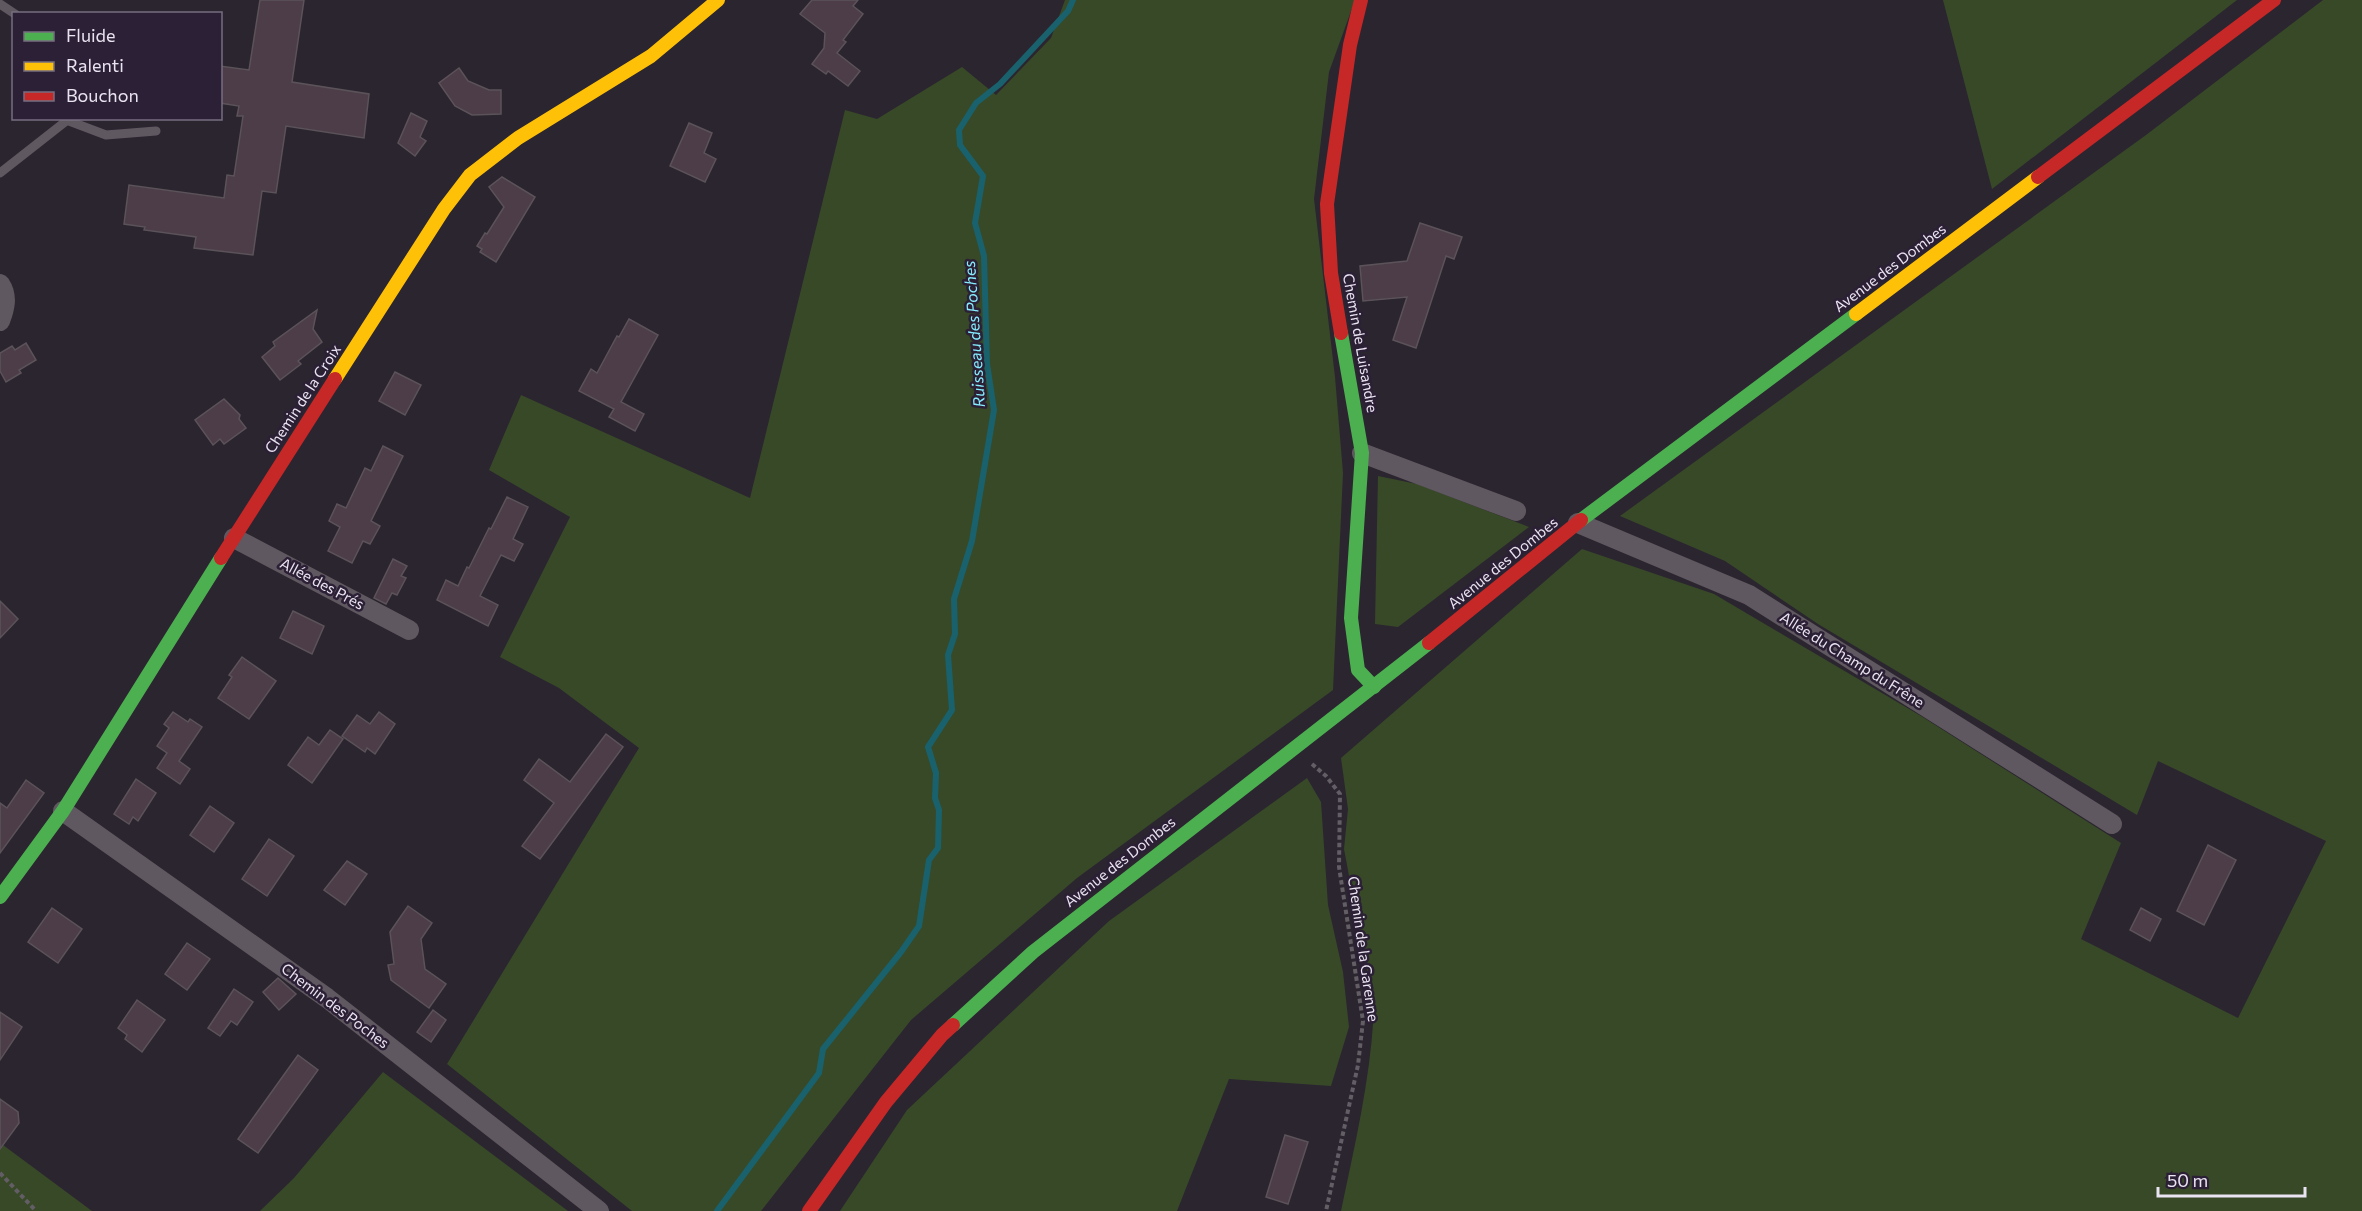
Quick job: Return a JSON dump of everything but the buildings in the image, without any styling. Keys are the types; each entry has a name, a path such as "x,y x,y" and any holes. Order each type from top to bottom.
{"main road":[{"name":"Chemin de la Croix","path":"0,897 63,811 444,209 470,175 518,138 651,57 718,0"},
{"name":"Chemin de Luisandre","path":"1361,0 1350,45 1327,204 1331,273 1362,453 1351,618 1358,670 1374,687"},
{"name":"Avenue des Dombes","path":"809,1211 886,1102 942,1035 1033,952 1374,687 1578,523 2274,0"}],"street":[{"path":"0,284 3,287 6,306 0,321"},
{"path":"1362,453 1516,511"},
{"name":"Allée du Champ du Frêne","path":"1578,523 1749,595 2112,824"},
{"name":"Allée des Prés","path":"234,538 409,630"},
{"name":"Chemin des Poches","path":"63,811 327,998 599,1211"}],"lane":[{"path":"0,173 69,120 106,135 156,131"}],"path":[{"name":"Chemin de la Garenne","path":"1293,748 1326,776 1340,794 1339,867 1363,1021 1358,1065 1326,1211"},
{"path":"0,1173 36,1211"}],"green space":[{"path":"1065,0 1355,0 1329,72 1314,199 1335,377 1343,473 1333,690 1077,878 911,1020 761,1211 632,1211 447,1064 639,748 559,688 500,657 570,517 489,470 521,395 750,498 845,110 877,119 962,67 996,95 1051,38"},
{"path":"1943,0 2237,0 1992,189"},
{"path":"2323,0 2362,0 2362,1211 1341,1211 1366,1085 1374,1008 1344,849 1348,809 1341,758 1582,549 1714,594 1921,716 2121,843 2081,939 2238,1018 2326,841 2158,761 2137,815 1818,624 1725,561 1620,516 2146,135"},
{"path":"1378,476 1417,484 1529,527 1398,627 1375,624"},
{"path":"1307,778 1321,802 1328,905 1343,972 1349,1027 1331,1086 1229,1079 1177,1211 840,1211 907,1110 1109,921"},
{"path":"383,1072 568,1211 260,1211 294,1178"},
{"path":"0,1143 3,1145 92,1211 0,1211"}],"waterway":[{"name":"Ruisseau des Poches","path":"717,1211 819,1073 823,1049 901,952 919,926 929,860 938,848 939,810 935,798 936,773 928,747 952,710 948,655 955,634 954,599 972,541 994,410 987,364 984,256 975,223 983,176 960,145 959,130 976,103 1000,84 1068,11 1073,0"}],"traffic: fast":[{"path":"1581,520 1856,314"},
{"path":"1341,333 1362,453 1351,618 1358,670 1374,687"},
{"path":"0,897 63,811 221,558"},
{"path":"953,1025 1033,952 1429,643"}],"traffic: slow":[{"path":"335,379 444,209 470,175 518,138 651,56 718,0"},
{"path":"1856,314 2038,177"}],"traffic: jam":[{"path":"1341,333 1331,273 1327,204 1350,45 1361,0"},
{"path":"2038,177 2274,0"},
{"path":"221,558 335,379"},
{"path":"1429,643 1581,520"},
{"path":"809,1211 886,1102 953,1025"}]}
